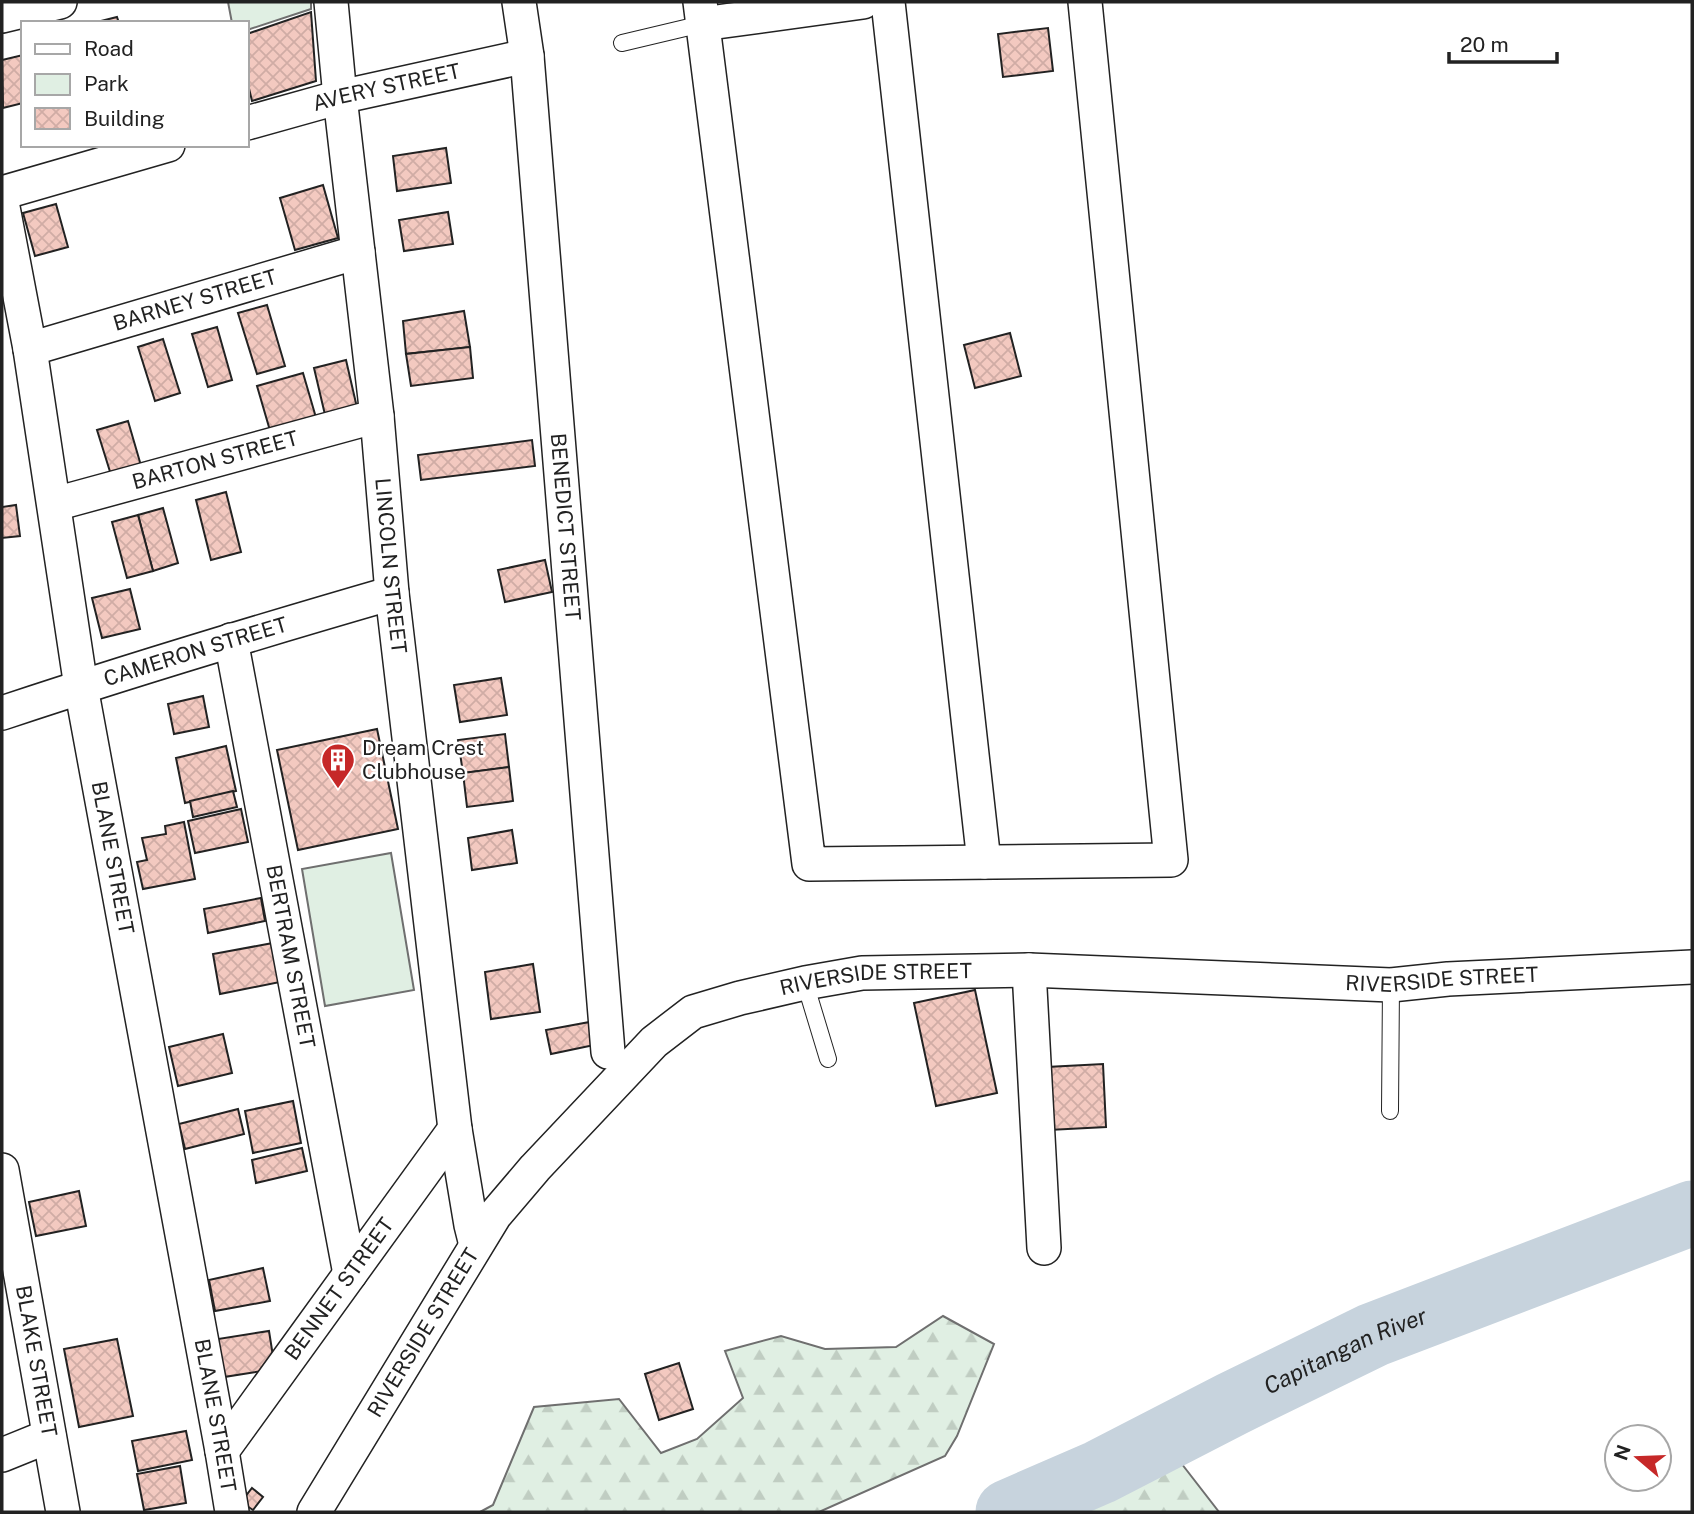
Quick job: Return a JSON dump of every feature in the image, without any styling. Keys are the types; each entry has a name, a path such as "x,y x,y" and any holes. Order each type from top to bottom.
{"street":[{"path":"2,16 60,2"},
{"name":"LINCOLN STREET","path":"331,2 377,416 392,593 455,1129 476,1245"},
{"name":"BENEDICT STREET","path":"519,2 527,56 608,1052"},
{"path":"863,2 701,13 809,864 1171,860 1085,2"},
{"path":"888,2 985,862"},
{"name":"AVERY STREET","path":"248,123 340,97 527,56"},
{"path":"2,192 161,147"},
{"name":"BLANE STREET","path":"2,202 30,349 81,687 232,1512"},
{"name":"BARNEY STREET","path":"30,349 358,251"},
{"name":"BARTON STREET","path":"55,504 377,416"},
{"name":"CAMERON STREET","path":"2,713 231,640 392,593"},
{"name":"BERTRAM STREET","path":"231,640 350,1274"},
{"name":"RIVERSIDE STREET","path":"314,1512 495,1215 535,1168 654,1042 693,1012 740,998 862,973 1029,970 1391,985 1448,979 1692,967"},
{"path":"1029,970 1044,1248"},
{"name":"BENNET STREET","path":"222,1451 455,1129"},
{"name":"BLAKE STREET","path":"2,1170 12,1293 49,1436 63,1512"},
{"path":"2,1455 49,1436"}],"lane":[{"path":"622,43 701,13"},
{"path":"806,983 828,1059"},
{"path":"1390,1111 1391,985"}],"green space":[{"path":"228,2 311,2 311,9 248,30 248,21 232,21"},
{"path":"391,853 414,990 325,1006 302,869"},
{"path":"943,1316 994,1344 957,1436 945,1456 819,1512 480,1512 493,1505 534,1407 619,1399 661,1453 697,1439 743,1398 725,1351 781,1336 825,1349 896,1347"},
{"path":"1171,1450 1219,1512 1024,1512"}],"building":[{"path":"311,12 316,81 252,101 248,84 248,34"},
{"path":"117,17 118,21 101,21"},
{"path":"1048,28 1053,71 1003,77 998,34"},
{"path":"21,55 21,104 3,108 2,60"},
{"path":"446,148 451,183 397,191 393,156"},
{"path":"323,185 338,238 295,250 280,198"},
{"path":"56,204 68,247 35,256 23,213"},
{"path":"448,212 453,244 404,251 399,220"},
{"path":"267,305 285,366 257,374 238,313"},
{"path":"464,311 470,347 406,354 403,321"},
{"path":"217,327 232,380 208,387 192,334"},
{"path":"1010,333 1021,376 975,388 964,345"},
{"path":"163,339 180,393 155,401 138,347"},
{"path":"470,347 473,378 411,386 406,354"},
{"path":"346,360 358,412 326,419 314,368"},
{"path":"303,373 317,421 271,434 257,386"},
{"path":"128,421 142,469 112,478 97,430"},
{"path":"532,440 535,466 421,480 418,455"},
{"path":"226,492 241,552 211,560 196,500"},
{"path":"16,505 20,536 2,538 2,507"},
{"path":"163,508 178,563 153,571 138,515"},
{"path":"138,515 153,571 127,578 112,522"},
{"path":"545,560 552,592 505,602 498,570"},
{"path":"130,589 140,629 102,638 92,598"},
{"path":"501,678 507,715 460,722 454,685"},
{"path":"203,696 209,727 174,734 168,704"},
{"name":"Dream Crest Clubhouse","path":"377,729 398,829 298,850 277,750"},
{"path":"505,734 509,767 463,773 458,740"},
{"path":"226,746 236,791 185,803 176,758"},
{"path":"509,767 513,801 467,807 463,773"},
{"path":"233,791 237,807 193,817 190,801"},
{"path":"241,809 248,842 195,853 188,821"},
{"path":"184,822 195,879 143,889 137,862 147,860 142,838 166,834 165,826"},
{"path":"512,830 517,863 472,870 468,838"},
{"path":"261,898 265,921 208,933 204,909"},
{"path":"273,943 280,982 220,994 213,954"},
{"path":"533,964 540,1012 491,1019 485,972"},
{"path":"975,990 997,1093 936,1106 914,1003"},
{"path":"595,1021 599,1044 551,1054 546,1030"},
{"path":"223,1034 232,1073 178,1086 169,1047"},
{"path":"1103,1064 1106,1127 1049,1130 1047,1067"},
{"path":"293,1101 301,1143 253,1153 245,1111"},
{"path":"238,1109 244,1134 185,1149 179,1124"},
{"path":"302,1148 307,1171 256,1183 252,1160"},
{"path":"79,1191 86,1226 36,1236 29,1202"},
{"path":"263,1268 270,1301 215,1311 209,1280"},
{"path":"269,1331 275,1369 224,1377 218,1339"},
{"path":"117,1339 133,1416 79,1427 64,1349"},
{"path":"679,1363 693,1409 659,1420 645,1374"},
{"path":"186,1431 192,1460 138,1471 132,1441"},
{"path":"180,1466 186,1503 144,1510 137,1474"},
{"path":"252,1488 263,1497 253,1510 241,1502"}],"waterway":[{"name":"Capitangan River","path":"1008,1512 1100,1472 1373,1335 1692,1213"}],"place":[{"name":"Dream Crest Clubhouse","path":"338,790"}]}
